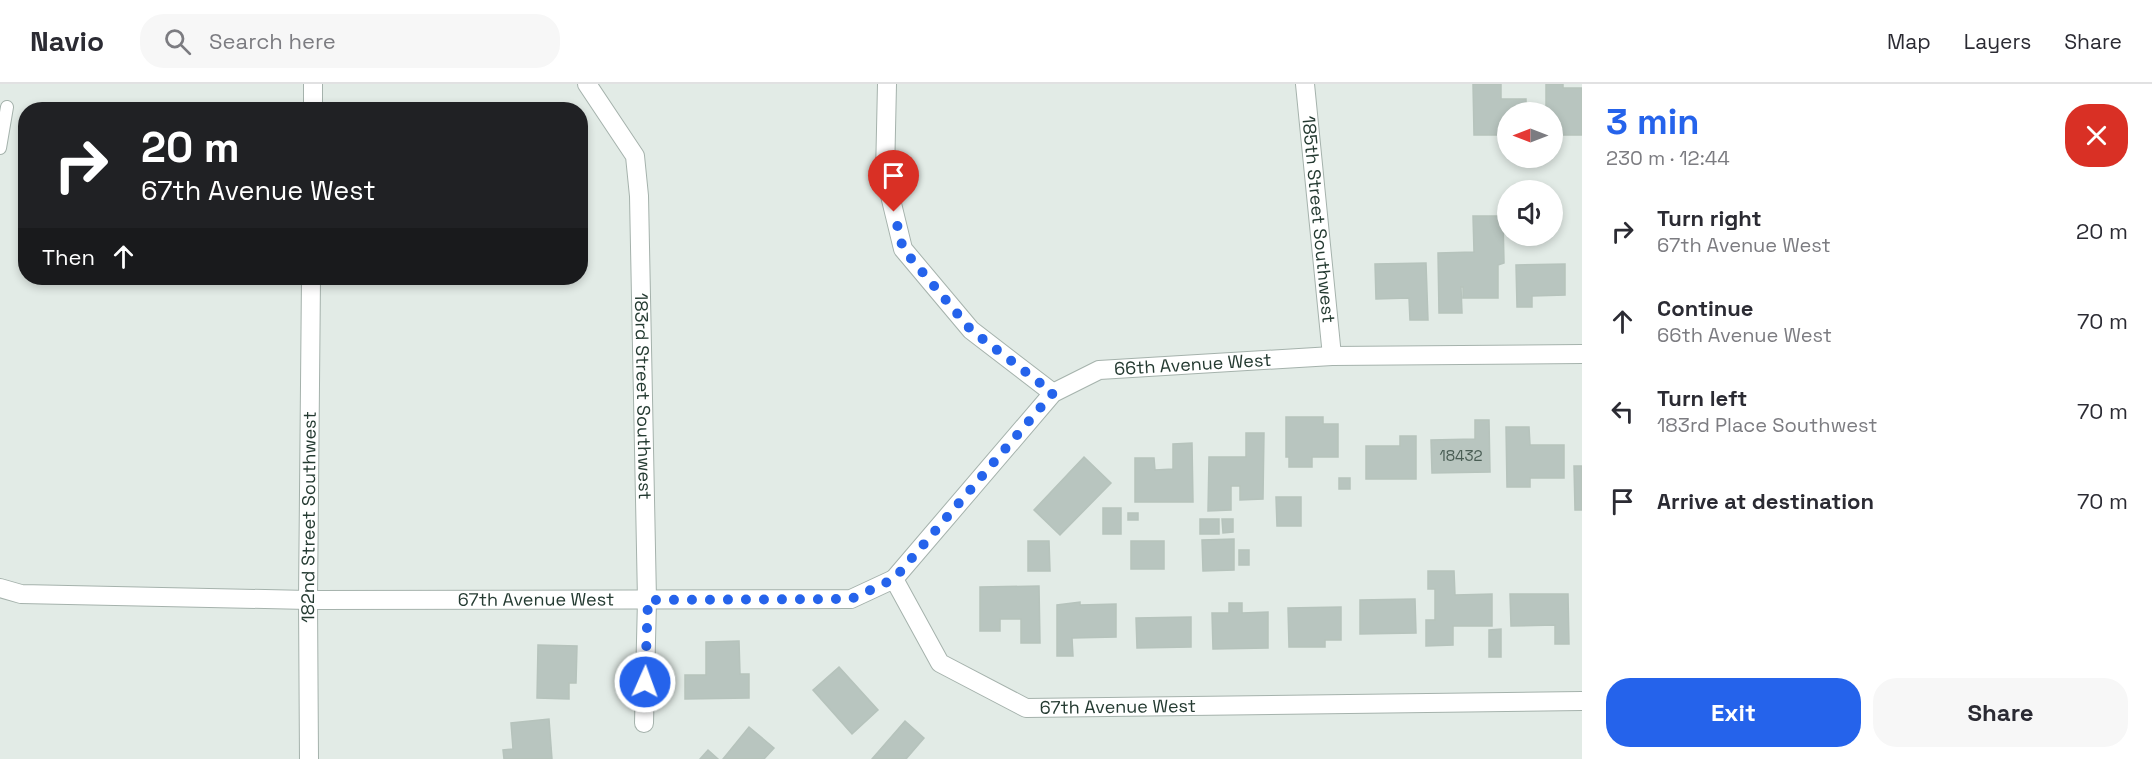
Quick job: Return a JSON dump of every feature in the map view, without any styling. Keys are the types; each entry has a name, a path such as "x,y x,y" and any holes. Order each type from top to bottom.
{"street":[{"path":"313,84 313,102"},
{"name":"183rd Street Southwest","path":"586,84 635,156 639,196 648,600 644,723"},
{"path":"887,84 885,175 903,249 971,330 1053,393"},
{"name":"185th Street Southwest","path":"1305,84 1332,356"},
{"name":"182nd Street Southwest","path":"309,759 311,285"},
{"name":"66th Avenue West","path":"894,579 1053,393 1099,370 1332,356 1582,354"},
{"name":"67th Avenue West","path":"0,588 21,594 308,600 851,599 894,579 940,663 1026,708 1582,700"}],"lane":[{"path":"0,148 7,107"}],"building":[{"path":"1473,84 1501,84 1501,99 1526,99 1526,102 1497,102 1497,135 1474,135"},
{"path":"1546,84 1563,84 1563,88 1582,88 1582,135 1563,135 1563,102 1546,102"},
{"path":"1473,216 1497,216 1497,246 1504,246 1504,263 1498,265 1498,298 1463,298 1463,287 1461,287 1462,313 1439,313 1438,253 1474,252"},
{"path":"1426,263 1428,320 1410,320 1409,298 1376,299 1375,264"},
{"path":"1565,264 1565,295 1532,296 1532,307 1517,307 1516,265"},
{"path":"1286,417 1323,417 1323,424 1338,424 1338,457 1312,457 1312,467 1289,467 1289,457 1286,457"},
{"path":"1475,420 1489,420 1490,472 1432,473 1431,440 1475,439"},
{"path":"1506,427 1529,427 1530,445 1564,445 1564,478 1530,478 1530,487 1507,487"},
{"path":"1246,433 1264,433 1263,499 1240,500 1240,486 1231,486 1231,510 1208,511 1209,457 1246,457"},
{"path":"1400,436 1416,436 1416,479 1366,479 1366,446 1400,446"},
{"path":"1192,443 1193,502 1135,502 1135,458 1154,458 1155,470 1173,469 1173,444"},
{"path":"1084,457 1111,483 1060,535 1034,510"},
{"path":"1574,466 1582,466 1582,510 1575,510"},
{"path":"1339,478 1350,478 1350,489 1339,489"},
{"path":"1276,497 1301,497 1301,526 1277,526"},
{"path":"1103,508 1121,508 1121,534 1103,534"},
{"path":"1128,513 1138,513 1138,520 1128,520"},
{"path":"1200,519 1219,519 1219,534 1200,534"},
{"path":"1222,519 1233,519 1233,532 1223,533"},
{"path":"1234,539 1234,570 1203,571 1202,540"},
{"path":"1028,541 1049,541 1050,571 1028,571"},
{"path":"1131,541 1164,541 1164,569 1131,569"},
{"path":"1239,550 1249,550 1249,565 1239,565"},
{"path":"1428,571 1454,571 1455,595 1492,594 1492,626 1453,626 1453,645 1426,646 1426,620 1435,620 1435,589 1428,589"},
{"path":"1039,586 1040,643 1021,643 1021,619 1000,619 1000,631 980,631 980,587"},
{"path":"1510,594 1568,594 1569,644 1555,644 1555,625 1511,626"},
{"path":"1415,599 1416,633 1360,634 1360,600"},
{"path":"1080,602 1080,605 1116,604 1116,637 1072,638 1073,656 1057,656 1057,605"},
{"path":"1229,603 1242,603 1242,613 1268,612 1268,648 1213,649 1212,613 1229,613"},
{"path":"1341,607 1341,640 1325,640 1325,647 1289,647 1288,608"},
{"path":"1191,617 1191,647 1137,648 1136,618"},
{"path":"1501,629 1501,657 1489,657 1489,630"},
{"path":"739,641 740,674 749,674 749,698 685,699 685,675 706,675 706,642"},
{"path":"538,645 577,646 576,683 569,683 569,699 537,698"},
{"path":"839,667 878,710 852,734 813,690"},
{"path":"549,719 552,759 504,759 503,750 513,749 511,723"},
{"path":"905,721 924,738 906,759 872,759"},
{"path":"749,727 774,748 764,759 723,759"},
{"path":"708,750 718,759 700,759"}],"route":[{"path":"645,682 648,600 851,599 894,579 1053,393 971,330 903,249 894,212"}]}
